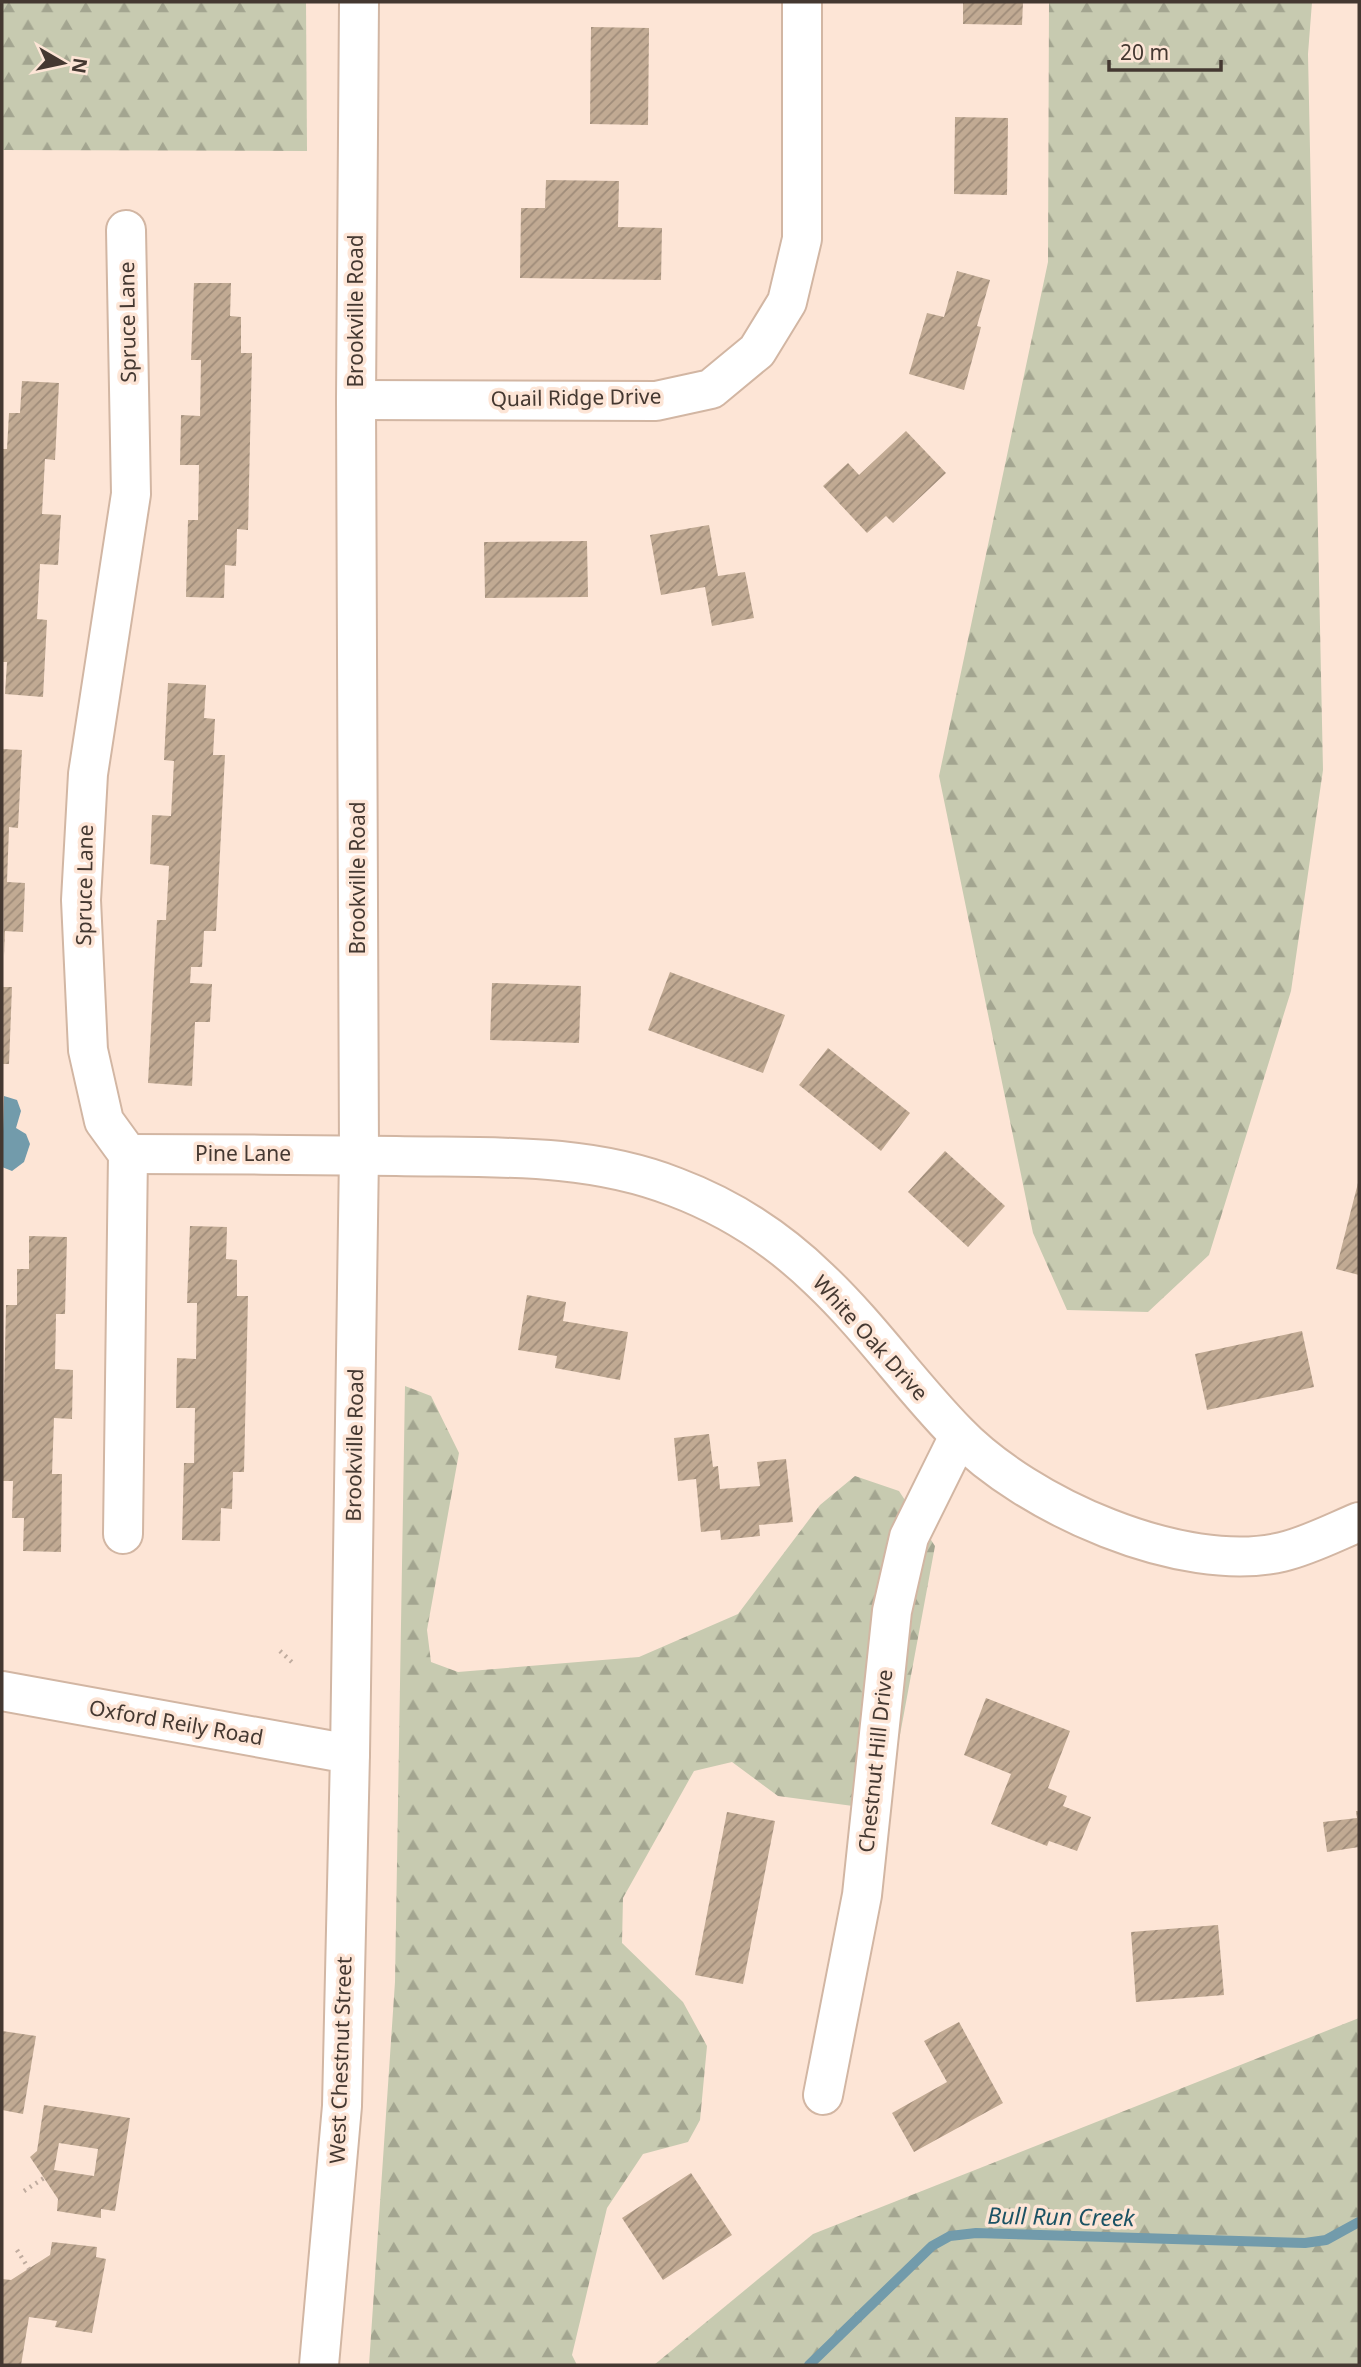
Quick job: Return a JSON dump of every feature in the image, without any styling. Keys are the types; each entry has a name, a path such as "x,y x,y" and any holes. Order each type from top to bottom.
{"street":[{"name":"Brookville Road","path":"349,1754 359,1155 356,400 359,2"},
{"name":"Quail Ridge Drive","path":"356,400 656,401 711,390 757,351 787,302 802,239 802,2"},
{"name":"Spruce Lane","path":"126,230 131,494 88,774 81,900 88,1050 104,1121 128,1154"},
{"name":"Pine Lane","path":"128,1154 359,1155"},
{"path":"123,1534 128,1154"},
{"name":"White Oak Drive","path":"359,1155 536,1157 612,1167 674,1186 740,1216 819,1278 959,1436 1022,1485 1093,1523 1175,1550 1232,1556 1282,1552 1359,1522"},
{"name":"Chestnut Hill Drive","path":"823,2095 862,1895 892,1611 909,1536 959,1436"},
{"name":"Oxford Reily Road","path":"2,1691 349,1754"},
{"name":"West Chestnut Street","path":"319,2365 342,2106 349,1754"}],"path":[{"path":"280,1651 294,1664"},
{"path":"24,2191 44,2178"},
{"path":"17,2250 29,2269"}],"green space":[{"path":"2,2 306,2 307,151 2,150"},
{"path":"1049,2 1312,2 1308,54 1323,770 1291,991 1209,1255 1148,1312 1067,1310 1033,1233 939,776 1048,262"},
{"path":"405,1386 431,1396 459,1453 427,1630 431,1662 458,1672 639,1657 738,1614 820,1505 855,1476 899,1491 935,1546 894,1767 853,1806 778,1796 732,1762 694,1771 623,1898 622,1943 683,2002 707,2046 700,2120 688,2142 643,2154 607,2208 572,2355 577,2365 369,2365 395,1982"},
{"path":"1359,2018 1359,2365 654,2365 813,2234"}],"water":[{"path":"4,1096 17,1100 21,1111 16,1128 26,1134 30,1144 24,1162 12,1171 2,1167"}],"building":[{"path":"963,2 1023,2 1022,25 963,24"},
{"path":"591,27 649,28 648,125 590,124"},
{"path":"955,117 1008,118 1007,195 954,194"},
{"path":"546,180 619,181 618,227 662,228 661,280 520,278 521,208 545,208"},
{"path":"957,271 990,280 964,390 909,374 927,313 944,317"},
{"path":"194,283 231,283 230,316 241,317 241,353 252,353 248,530 237,529 236,566 225,565 224,598 186,597 188,520 198,520 199,465 180,465 181,415 200,416 201,360 191,360"},
{"path":"22,381 59,383 55,460 45,459 42,514 61,515 58,565 40,564 37,619 47,620 43,697 5,694 7,662 2,662 2,449 7,449 9,413 20,413"},
{"path":"906,431 946,473 893,523 886,516 867,533 823,486 848,463 859,475"},
{"path":"709,525 718,576 745,572 754,618 712,626 705,587 661,595 650,535"},
{"path":"587,541 588,597 485,598 484,542"},
{"path":"168,683 206,685 204,718 215,719 213,755 225,755 216,931 204,931 202,967 191,967 190,983 212,984 210,1022 195,1022 192,1086 148,1083 157,920 166,920 169,866 150,864 152,815 171,816 174,761 164,760"},
{"path":"2,749 22,750 18,828 9,827 7,882 25,883 23,932 5,931 4,956"},
{"path":"670,972 785,1015 763,1073 648,1030"},
{"path":"492,983 581,986 579,1043 490,1040"},
{"path":"2,987 12,987 9,1064 2,1064"},
{"path":"828,1048 910,1113 881,1151 799,1085"},
{"path":"945,1151 1005,1206 968,1247 908,1192"},
{"path":"1359,1183 1359,1275 1336,1269"},
{"path":"190,1226 227,1227 226,1259 237,1260 237,1296 248,1296 244,1472 233,1472 232,1509 221,1508 220,1541 182,1540 184,1463 194,1463 195,1408 176,1408 177,1358 196,1359 197,1303 187,1303"},
{"path":"29,1236 67,1237 65,1314 56,1314 55,1369 73,1370 72,1419 54,1418 52,1474 62,1474 61,1552 23,1551 24,1518 12,1518 13,1481 2,1481 6,1305 17,1305 17,1269 29,1269"},
{"path":"527,1295 566,1302 563,1321 628,1332 620,1380 555,1368 557,1356 518,1350"},
{"path":"1302,1331 1314,1387 1207,1410 1195,1354"},
{"path":"709,1434 713,1467 718,1466 720,1489 760,1486 757,1462 786,1459 793,1522 759,1525 760,1536 721,1540 720,1530 701,1532 696,1479 678,1481 674,1438"},
{"path":"986,1698 1070,1731 1048,1788 1067,1796 1063,1806 1091,1817 1077,1851 1049,1841 1047,1846 991,1824 1011,1774 964,1755"},
{"path":"1356,1811 1359,1811 1359,1847 1327,1852 1323,1822 1357,1818"},
{"path":"727,1812 775,1821 743,1984 695,1975"},
{"path":"1218,1925 1224,1995 1136,2002 1131,1932"},
{"path":"959,2022 1003,2103 914,2152 892,2113 947,2082 924,2041"},
{"path":"2,2031 36,2036 23,2114 2,2110"},
{"path":"44,2105 130,2118 115,2211 101,2209 101,2218 57,2211 58,2199 30,2157 37,2151","holes":["59,2143 98,2149 94,2176 54,2170"]},
{"path":"691,2173 732,2235 663,2280 622,2218"},
{"path":"52,2242 97,2247 96,2257 106,2259 92,2333 55,2327 57,2321 29,2317 21,2365 2,2365 2,2279 11,2280 50,2255"}],"waterway":[{"name":"Bull Run Creek","path":"809,2365 932,2246 950,2236 976,2233 1305,2243 1326,2240 1359,2222"}]}
